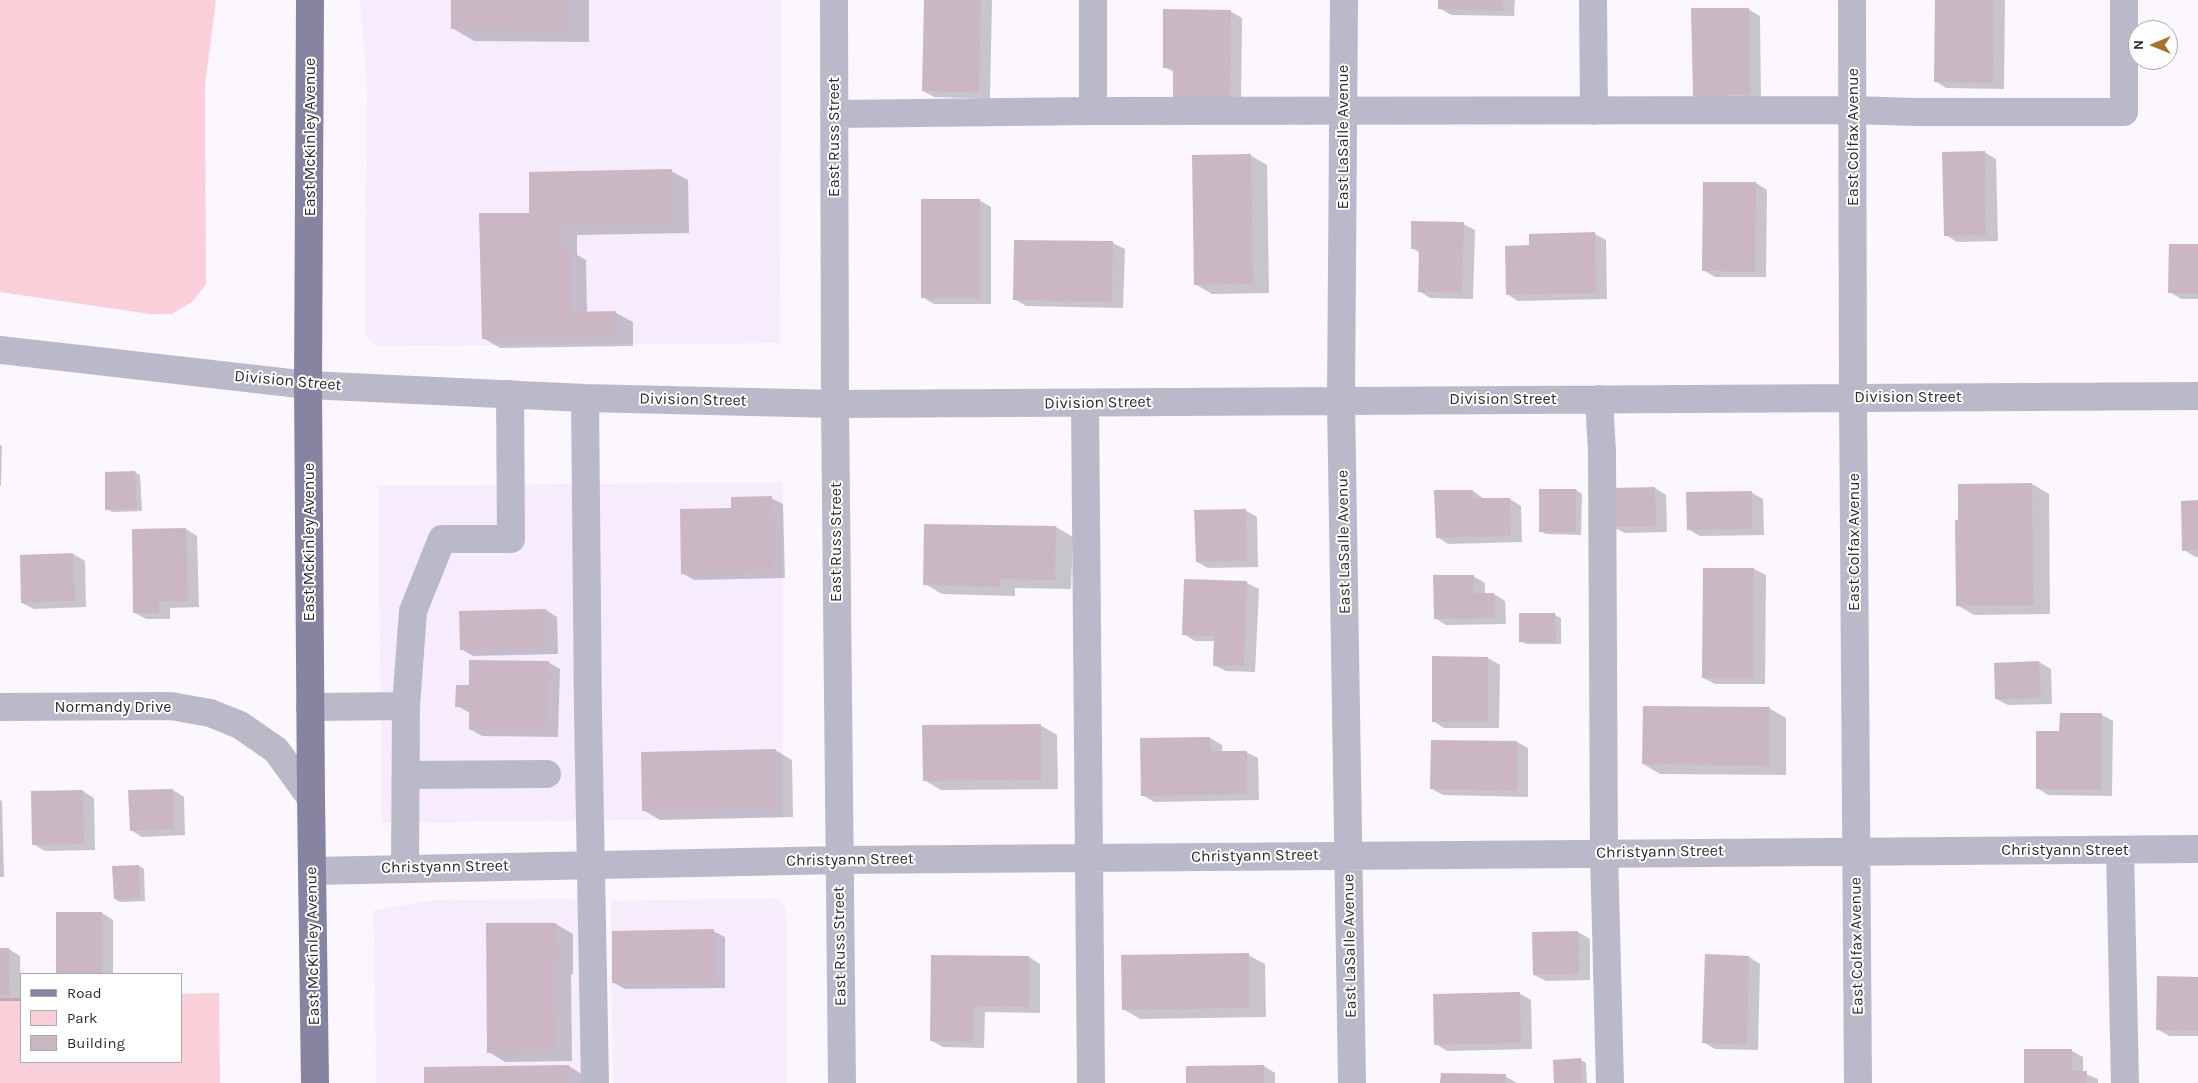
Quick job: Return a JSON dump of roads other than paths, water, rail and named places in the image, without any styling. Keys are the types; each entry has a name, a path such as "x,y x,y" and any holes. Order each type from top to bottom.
{"main road":[{"name":"East McKinley Avenue","path":"310,0 308,385 315,1083"}],"street":[{"name":"East Russ Street","path":"834,0 835,404 842,1083"},
{"path":"1093,0 1093,111"},
{"name":"East LaSalle Avenue","path":"1344,0 1341,400 1352,1083"},
{"path":"1593,0 1594,111"},
{"name":"East Colfax Avenue","path":"1852,0 1858,1083"},
{"path":"834,114 1093,111 1853,110 1915,112 2124,112 2124,0"},
{"name":"Division Street","path":"0,350 308,385 586,398 835,404 2198,396"},
{"path":"405,868 406,706 413,610 442,539 511,539 510,394"},
{"path":"586,398 595,1083"},
{"path":"1599,399 1602,452 1604,852 1610,1083"},
{"path":"1086,404 1090,1083"},
{"name":"Normandy Drive","path":"0,707 171,706 210,713 240,725 276,750 311,798"},
{"path":"310,707 406,706"},
{"path":"406,775 547,774"},
{"name":"Christyann Street","path":"312,871 839,860 1604,852 2198,849"},
{"path":"2120,850 2125,1083"}]}
